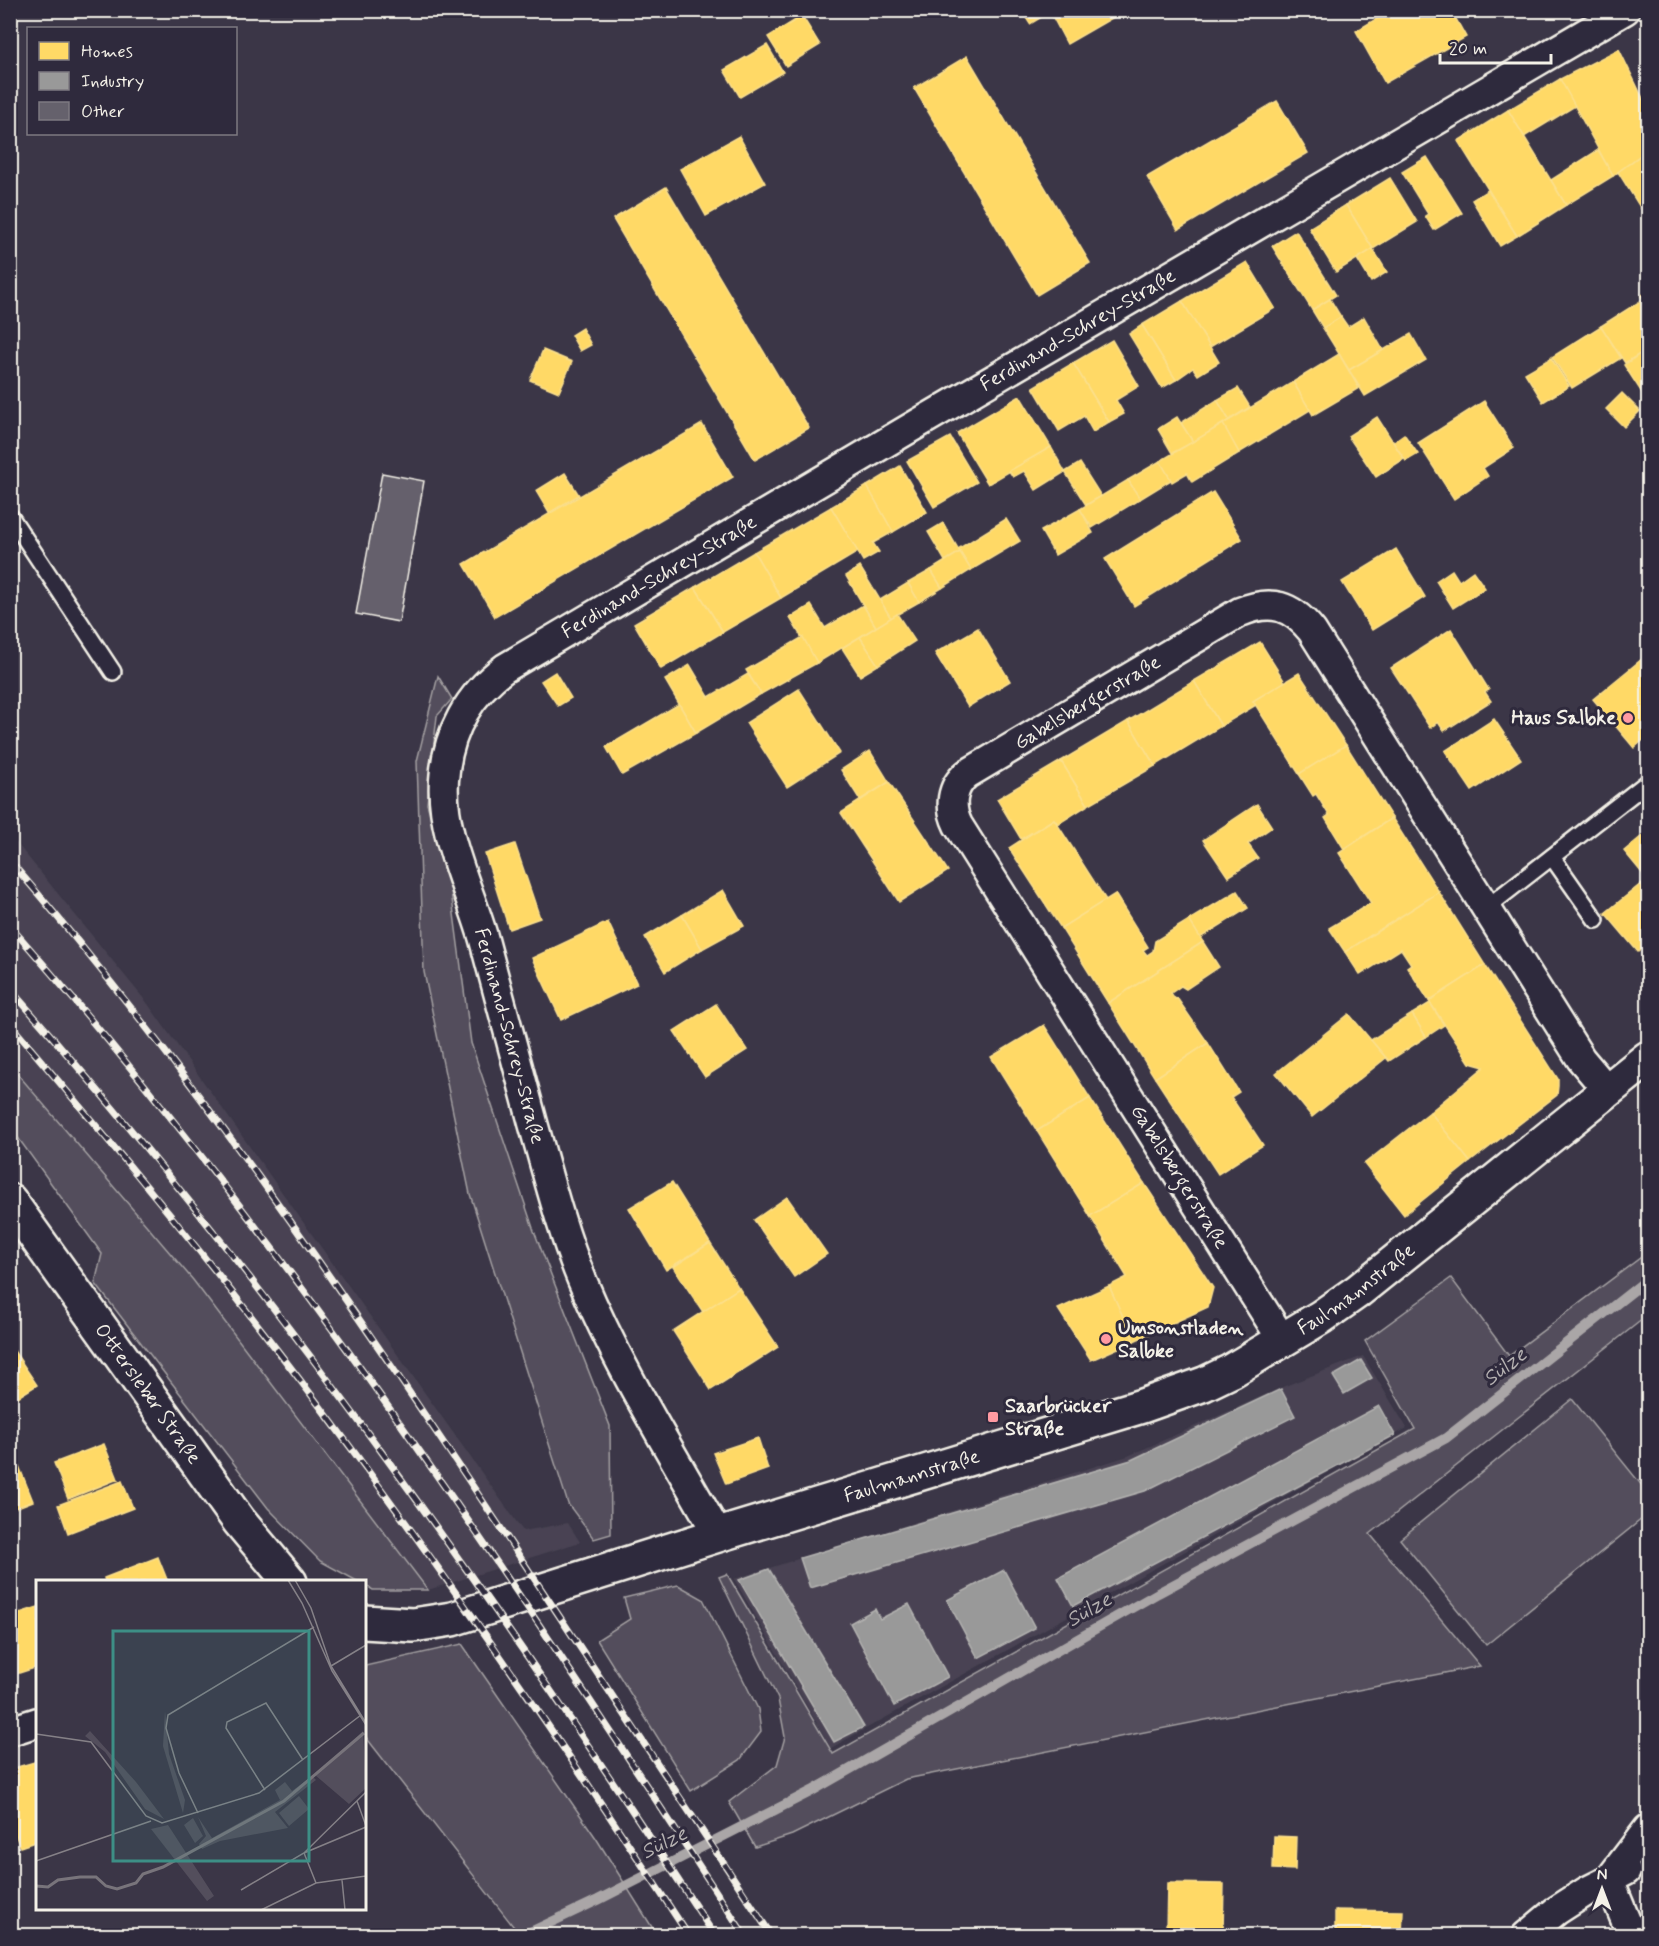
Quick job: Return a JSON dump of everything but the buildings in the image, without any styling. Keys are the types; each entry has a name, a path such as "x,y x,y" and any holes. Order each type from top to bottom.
{"main road":[{"name":"Faulmannstraße","path":"366,1622 413,1625 452,1619 1174,1395 1231,1371 1283,1341 1358,1291 1648,1058"},
{"name":"Ottersleber Straße","path":"10,1201 238,1521 289,1580"}],"street":[{"name":"Ferdinand-Schrey-Straße","path":"718,1535 602,1325 582,1278 554,1198 482,931 447,822 444,797 445,770 452,738 465,709 477,693 505,668 1625,10"},
{"name":"Gabelsbergerstraße","path":"1283,1341 958,825 953,805 956,788 961,779 1240,612 1254,606 1275,606 1297,615 1312,631 1581,1059 1608,1091"},
{"path":"10,1731 36,1723"},
{"path":"1609,1880 1648,1829"},
{"path":"1526,1935 1556,1911 1587,1891 1648,1859"},
{"path":"1609,1880 1632,1935"}],"lane":[{"path":"10,516 113,672"},
{"path":"1486,908 1648,782"},
{"path":"1552,857 1596,920"}],"shaded area":[{"path":"438,676 452,699 437,716 427,804 449,876 471,1043 534,1231 610,1426 611,1534 594,1539 568,1504 470,1194 424,972 417,761"},
{"path":"10,835 148,1004 523,1531 568,1523 580,1542 428,1590 193,1280 11,1065"},
{"path":"10,1065 193,1280 428,1590 373,1590 366,1586 366,1580 355,1580 320,1561 268,1508 95,1283 102,1254 11,1128"},
{"path":"1648,1252 1648,1315 1370,1534 1480,1666 906,1779 792,1835 755,1847 729,1802 777,1765 785,1737 778,1699 719,1577 727,1574 833,1754 1415,1429 1365,1341 1451,1278 1509,1356"},
{"path":"1363,1356 1407,1428 831,1748 734,1579 1128,1456 1285,1386"},
{"path":"1572,1399 1648,1493 1648,1514 1486,1645 1400,1539"},
{"path":"678,1585 703,1599 758,1709 761,1732 740,1760 691,1791 597,1640 630,1619 624,1598"},
{"path":"462,1644 596,1838 657,1935 520,1935 366,1737 366,1666"}],"waterway":[{"name":"Sülze","path":"522,1936 812,1791 1158,1593 1446,1438 1648,1279"}],"railway":[{"path":"10,861 143,1022 268,1189 446,1446 772,1936"},
{"path":"10,926 112,1045 210,1167 304,1291 485,1546 745,1936"},
{"path":"10,989 107,1101 200,1215 380,1449 551,1690 715,1936"},
{"path":"10,1024 197,1248 370,1473 479,1625 689,1936"}],"place":[{"name":"Haus Salbke","path":"1628,718"},
{"name":"Umsonstladen Salbke","path":"1106,1339"},
{"name":"Saarbrücker Straße","path":"993,1417"}]}
